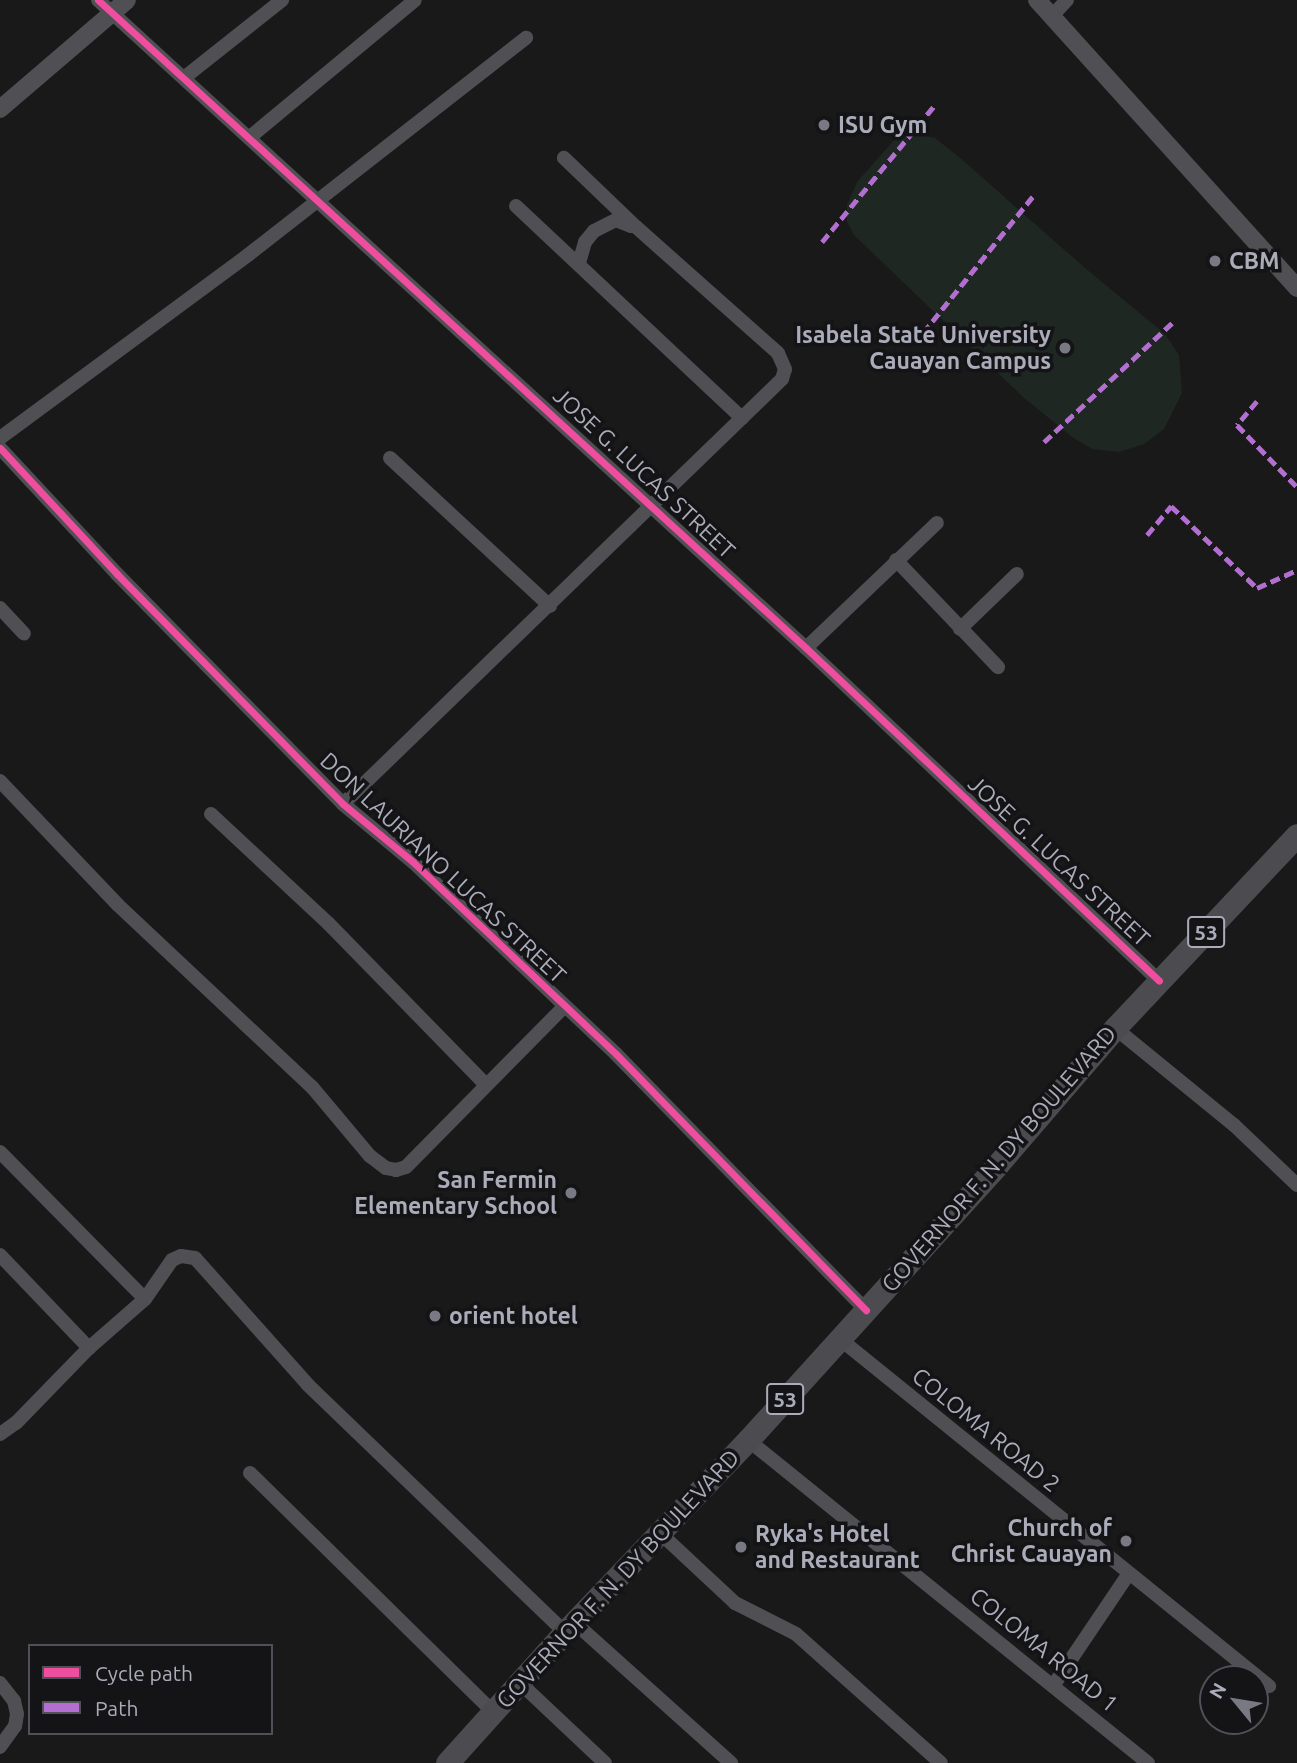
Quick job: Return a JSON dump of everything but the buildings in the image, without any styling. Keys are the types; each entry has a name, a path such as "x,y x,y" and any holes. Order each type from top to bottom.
{"highway":[{"name":"GOVERNOR F. N. DY BOULEVARD","path":"451,1762 519,1682 840,1339 1115,1028 1295,841"}],"street":[{"name":"JOSE G. LUCAS STREET","path":"98,0 806,648 1159,981"},
{"path":"0,110 127,0"},
{"path":"185,77 282,0"},
{"path":"250,137 415,0"},
{"path":"1037,0 1297,288"},
{"path":"1052,16 1067,0"},
{"path":"0,438 317,202 526,38"},
{"path":"343,804 782,380 783,361 778,353 636,228 564,158"},
{"path":"516,206 742,418"},
{"path":"579,263 585,242 605,224 615,220 636,228"},
{"name":"DON LAURIANO LUCAS STREET","path":"0,448 117,574 343,804 413,862 704,1142 866,1310"},
{"path":"390,458 550,606"},
{"path":"806,648 937,523"},
{"path":"896,560 998,667"},
{"path":"960,629 1017,573"},
{"path":"0,608 24,634"},
{"path":"0,780 118,905 312,1087 370,1156 386,1168 396,1170 405,1167 564,1007"},
{"path":"211,814 328,923 486,1085"},
{"path":"1115,1028 1234,1125 1297,1185"},
{"path":"0,1152 145,1299"},
{"path":"0,1255 89,1348"},
{"path":"0,1434 16,1423 89,1348 145,1299 172,1260 181,1256 195,1258 308,1385 570,1628 731,1763"},
{"name":"COLOMA ROAD 2","path":"840,1339 1242,1665"},
{"name":"COLOMA ROAD 1","path":"748,1440 1148,1763"},
{"path":"250,1473 493,1712"},
{"path":"660,1534 735,1603 796,1634 942,1763"},
{"path":"1053,1686 1128,1575"},
{"path":"519,1682 605,1763"},
{"path":"0,1683 14,1701 17,1714 15,1726 0,1747"}],"shaded area":[{"path":"924,135 935,138 959,157 1165,334 1179,355 1182,393 1164,429 1144,444 1119,452 1092,449 1072,437 1023,397 854,235 847,222 847,205 857,182 896,138"}],"marked path":[{"path":"822,242 935,105"},
{"path":"923,333 1033,196"},
{"path":"1044,442 1172,323"},
{"path":"1257,401 1237,425 1297,487"},
{"path":"1147,535 1171,506 1257,588 1297,570"}],"cycle path":[{"path":"98,0 806,648 1159,981"},
{"path":"0,448 117,574 343,804 413,862 616,1054 866,1310"}],"place":[{"name":"ISU Gym","path":"824,125"},
{"name":"CBM","path":"1215,261"},
{"name":"Isabela State University Cauayan Campus","path":"1065,348"},
{"name":"San Fermin Elementary School","path":"571,1193"},
{"name":"orient hotel","path":"435,1316"},
{"name":"Church of Christ Cauayan","path":"1126,1541"},
{"name":"Ryka's Hotel and Restaurant","path":"741,1547"}]}
